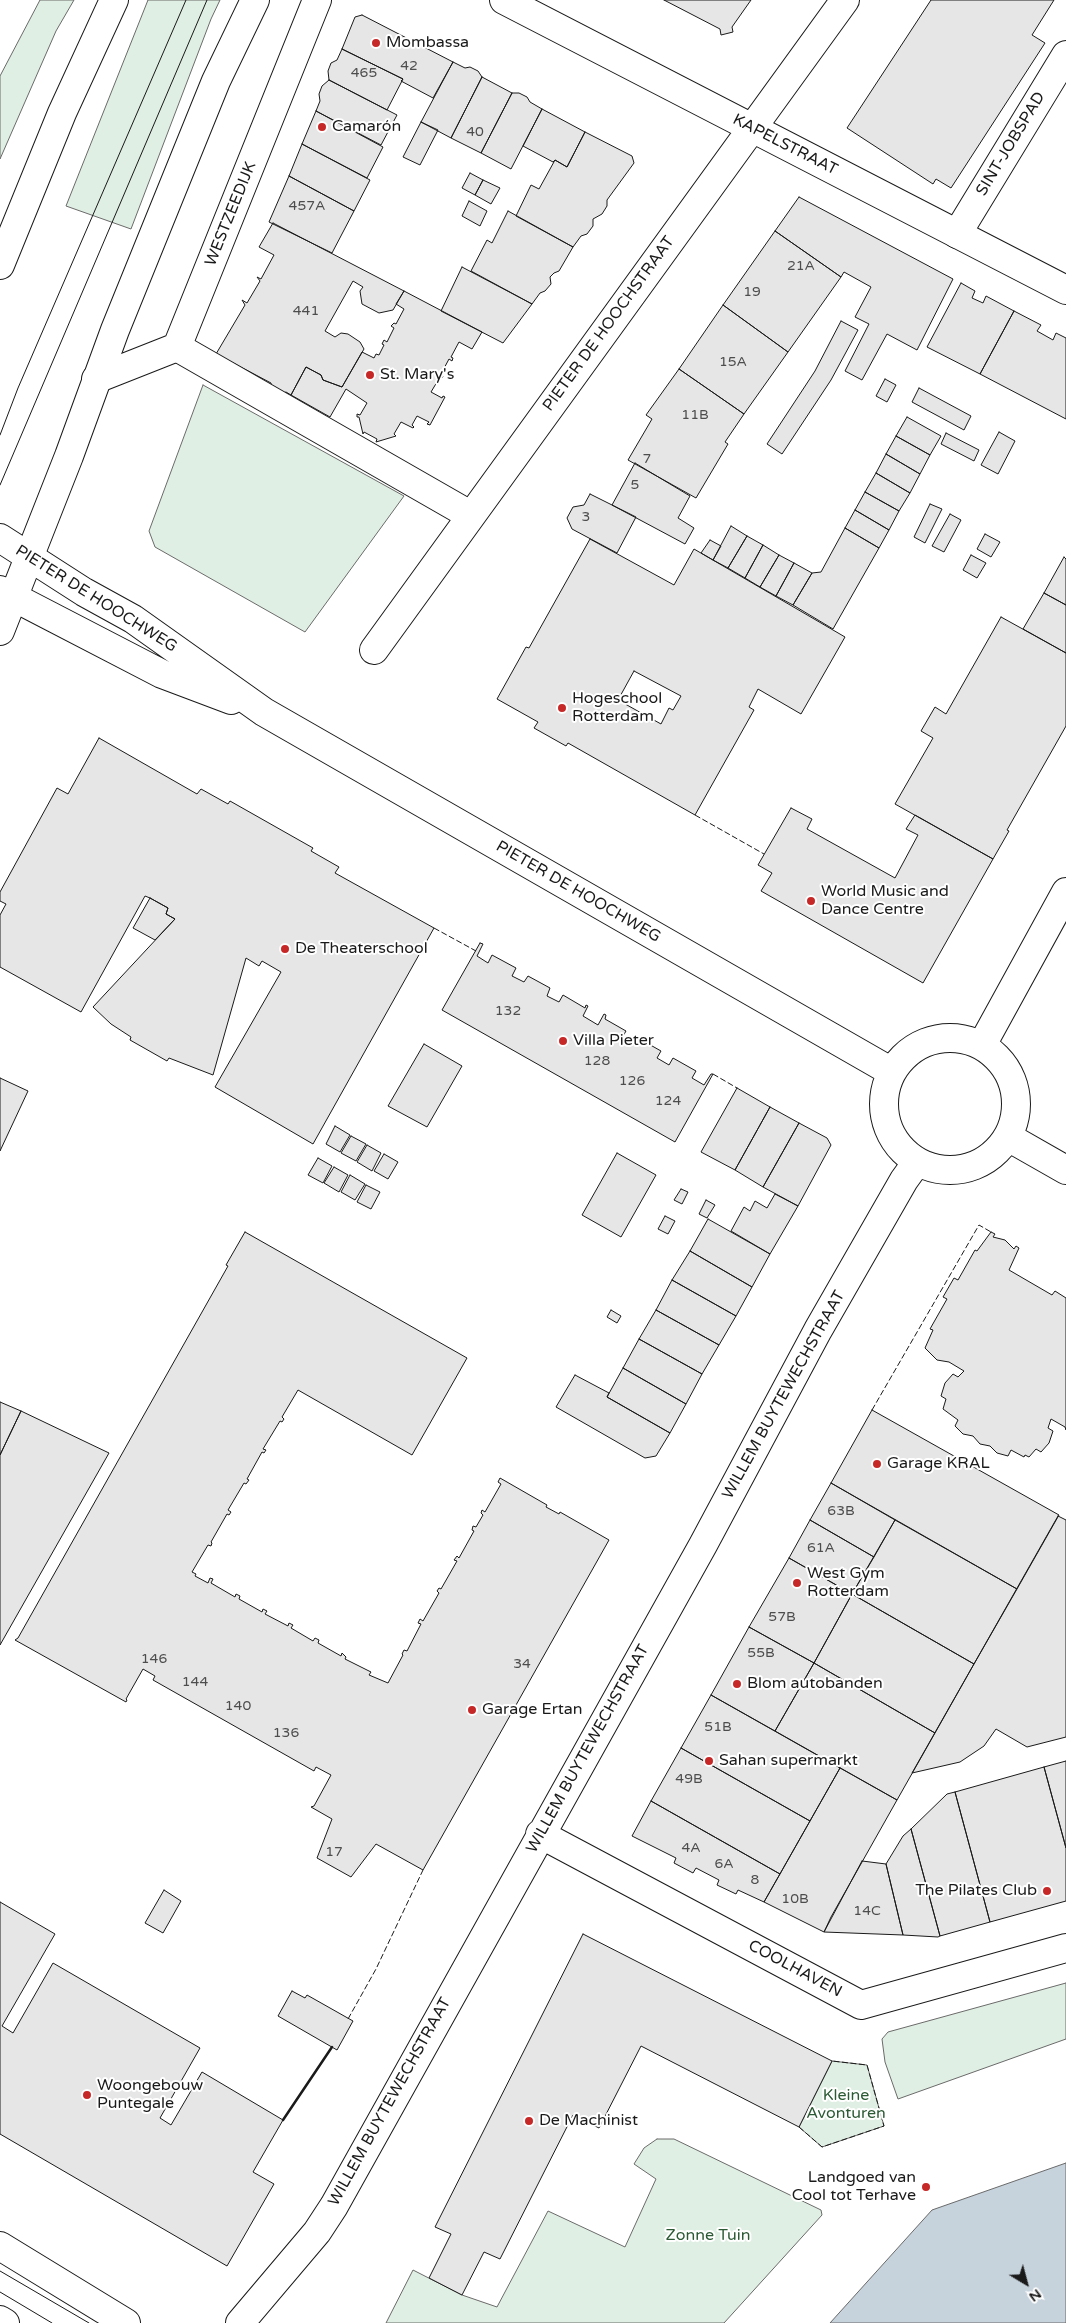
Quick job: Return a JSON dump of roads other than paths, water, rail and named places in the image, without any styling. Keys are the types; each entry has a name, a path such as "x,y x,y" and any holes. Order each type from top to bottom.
{"street":[{"path":"0,265 62,113 114,0"},
{"path":"0,631 7,593 29,557 96,378 216,81 255,0"},
{"name":"WESTZEEDIJK","path":"177,347 317,0"},
{"name":"KAPELSTRAAT","path":"504,0 1066,290"},
{"name":"PIETER DE HOOCHSTRAAT","path":"374,650 844,0"},
{"name":"SINT-JOBSPAD","path":"957,234 1066,55"},
{"path":"96,378 177,347 470,515"},
{"name":"PIETER DE HOOCHWEG","path":"0,538 84,592 133,619 264,712 892,1072"},
{"name":"PIETER DE HOOCHWEG","path":"7,593 162,674 264,712"},
{"path":"982,1045 1066,892"},
{"path":"942,1038 962,1038 982,1045 996,1055 1007,1069 1014,1086 1017,1103 1008,1137 997,1151 983,1161 968,1168 950,1171 933,1168 917,1162 903,1152 892,1138 886,1122 883,1105 885,1088 892,1072 904,1055 922,1043 942,1038"},
{"path":"1008,1137 1066,1170"},
{"name":"WILLEM BUYTEWECHSTRAAT","path":"240,2323 317,2232 334,2206 703,1545 818,1330 904,1180 917,1162"},
{"name":"COOLHAVEN","path":"540,1834 861,2004 1066,1948"},
{"path":"0,2246 126,2323"},
{"path":"0,2320 5,2323"}],"tram line":[{"path":"0,435 18,388 186,0"},
{"path":"0,485 207,0"},
{"path":"0,2271 89,2323"},
{"path":"0,2292 52,2323"}],"place":[{"name":"Mombassa","path":"376,43"},
{"name":"Camarón","path":"322,127"},
{"name":"St. Mary's","path":"370,375"},
{"name":"Hogeschool Rotterdam","path":"562,708"},
{"name":"World Music and Dance Centre","path":"811,901"},
{"name":"De Theaterschool","path":"285,949"},
{"name":"Villa Pieter","path":"563,1041"},
{"name":"Garage KRAL","path":"877,1464"},
{"name":"West Gym Rotterdam","path":"797,1583"},
{"name":"Blom autobanden","path":"737,1684"},
{"name":"Garage Ertan","path":"472,1710"},
{"name":"Sahan supermarkt","path":"709,1761"},
{"name":"The Pilates Club","path":"1047,1891"},
{"name":"Woongebouw Puntegale","path":"87,2095"},
{"name":"De Machinist","path":"529,2121"},
{"name":"Landgoed van Cool tot Terhave","path":"926,2187"}],"park label":[{"name":"Kleine Avonturen","path":"846,2105"},
{"name":"Zonne Tuin","path":"708,2236"}]}
